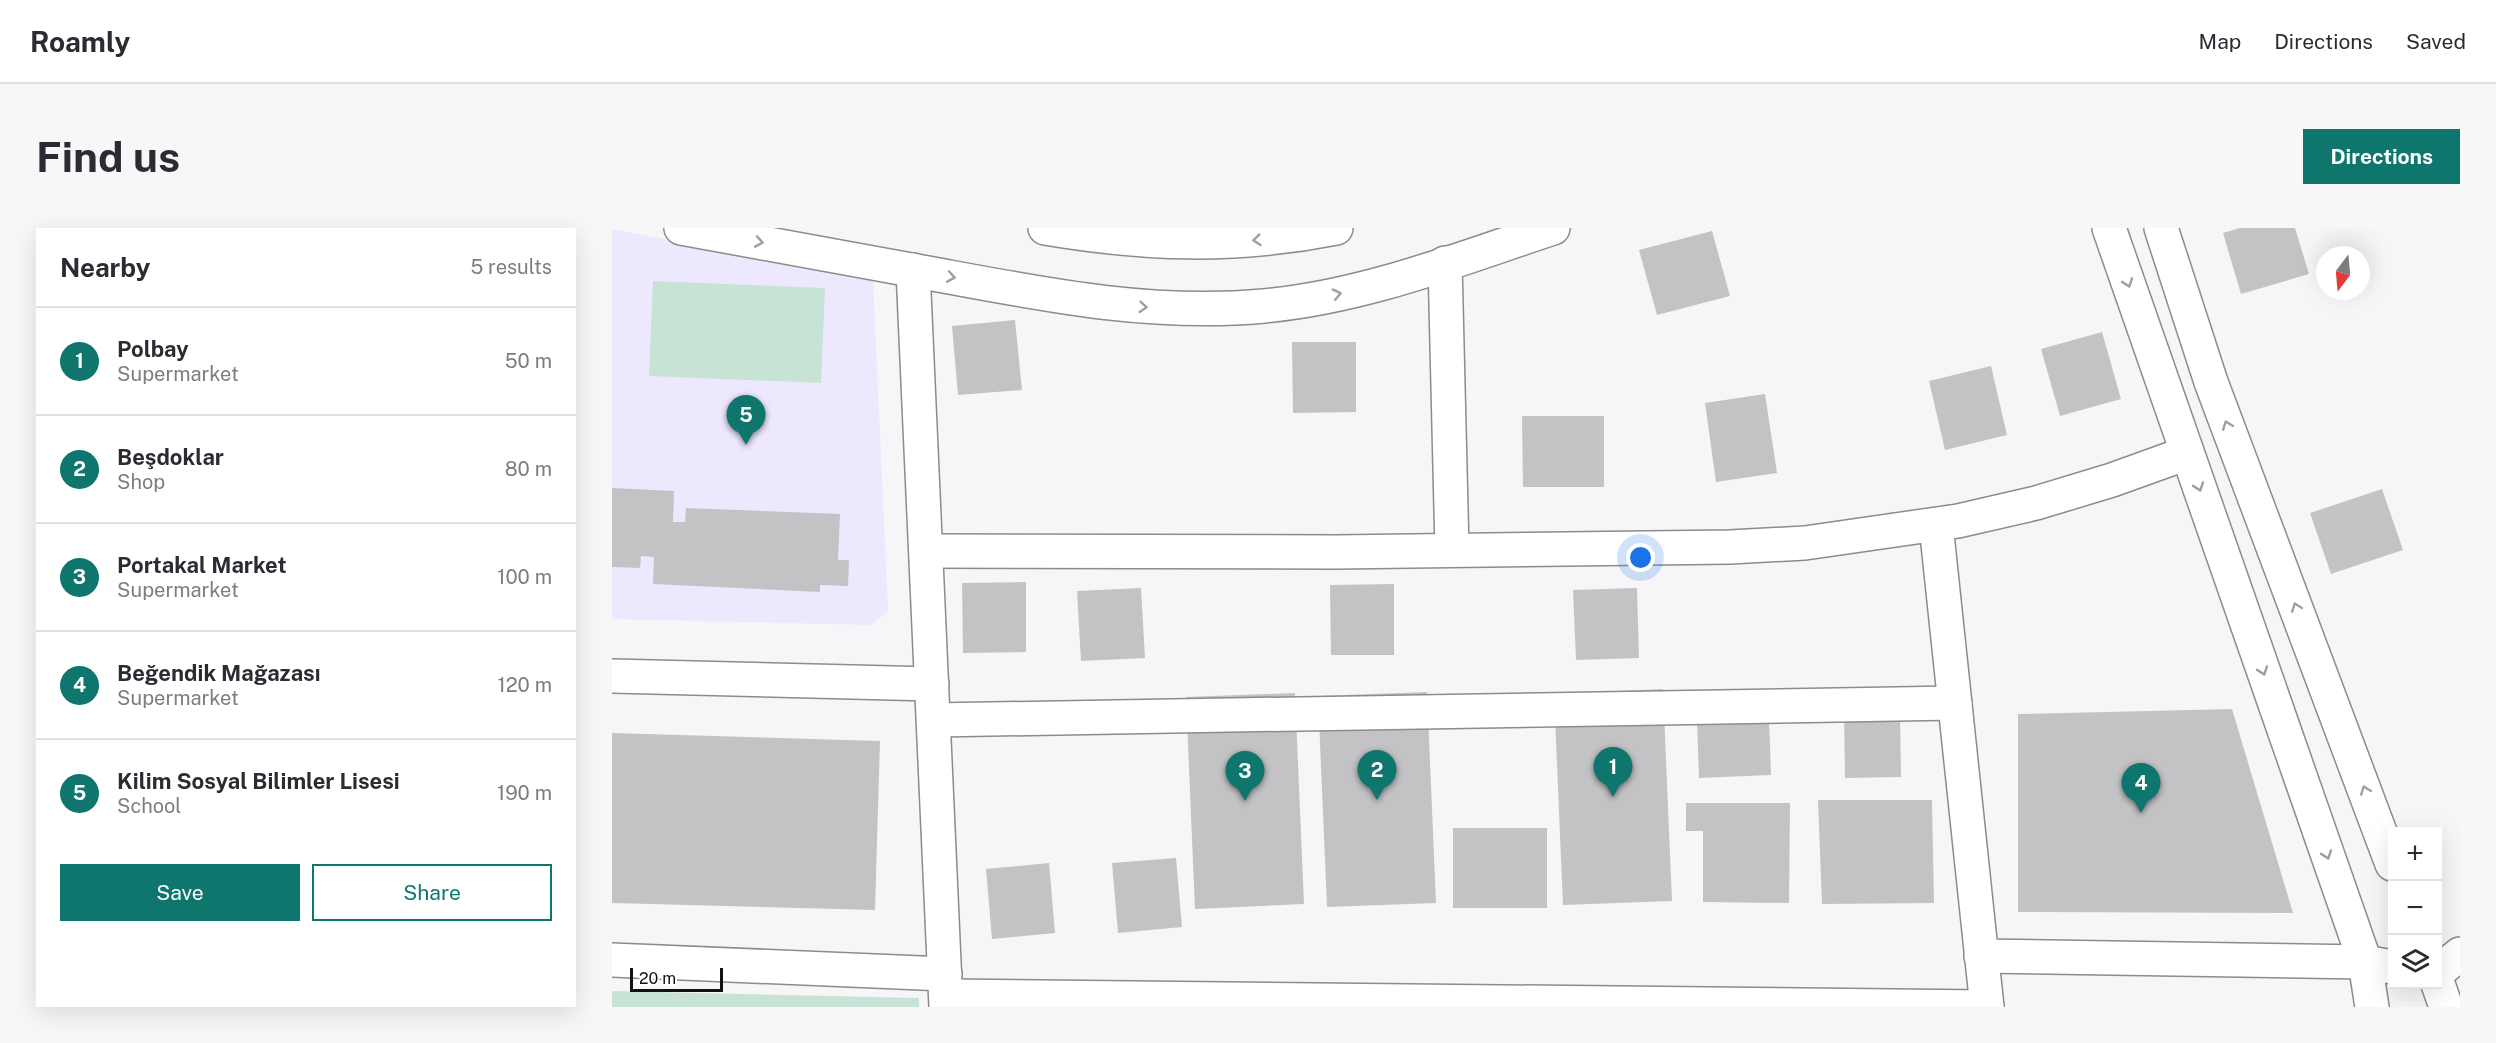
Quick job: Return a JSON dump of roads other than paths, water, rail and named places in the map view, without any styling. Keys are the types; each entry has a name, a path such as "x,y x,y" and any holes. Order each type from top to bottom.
{"street":[{"path":"681,228 1111,305 1214,309 1266,306 1321,298 1375,285 1553,228"},
{"path":"1045,228 1136,242 1221,244 1289,237 1336,228"},
{"path":"2109,228 2187,453 2379,965 2372,1007"},
{"path":"2161,228 2211,382 2388,853"},
{"path":"1445,263 1452,550"},
{"path":"913,270 946,992"},
{"path":"926,551 1452,550 1730,547 1805,543 1936,525 2036,503 2112,480 2187,453"},
{"path":"612,960 946,992 1244,1003 1987,1007 1936,525"},
{"path":"612,675 932,684"},
{"path":"934,720 1955,704"},
{"path":"2442,969 2460,954"},
{"path":"1982,956 2379,965"},
{"path":"2440,989 2446,1007"}],"place":[{"name":"Kilim Sosyal Bilimler Lisesi","path":"746,445"},
{"name":"Polbay","path":"1613,797"},
{"name":"Beşdoklar","path":"1377,800"},
{"name":"Portakal Market","path":"1245,801"},
{"name":"Beğendik Mağazası","path":"2141,813"}]}
